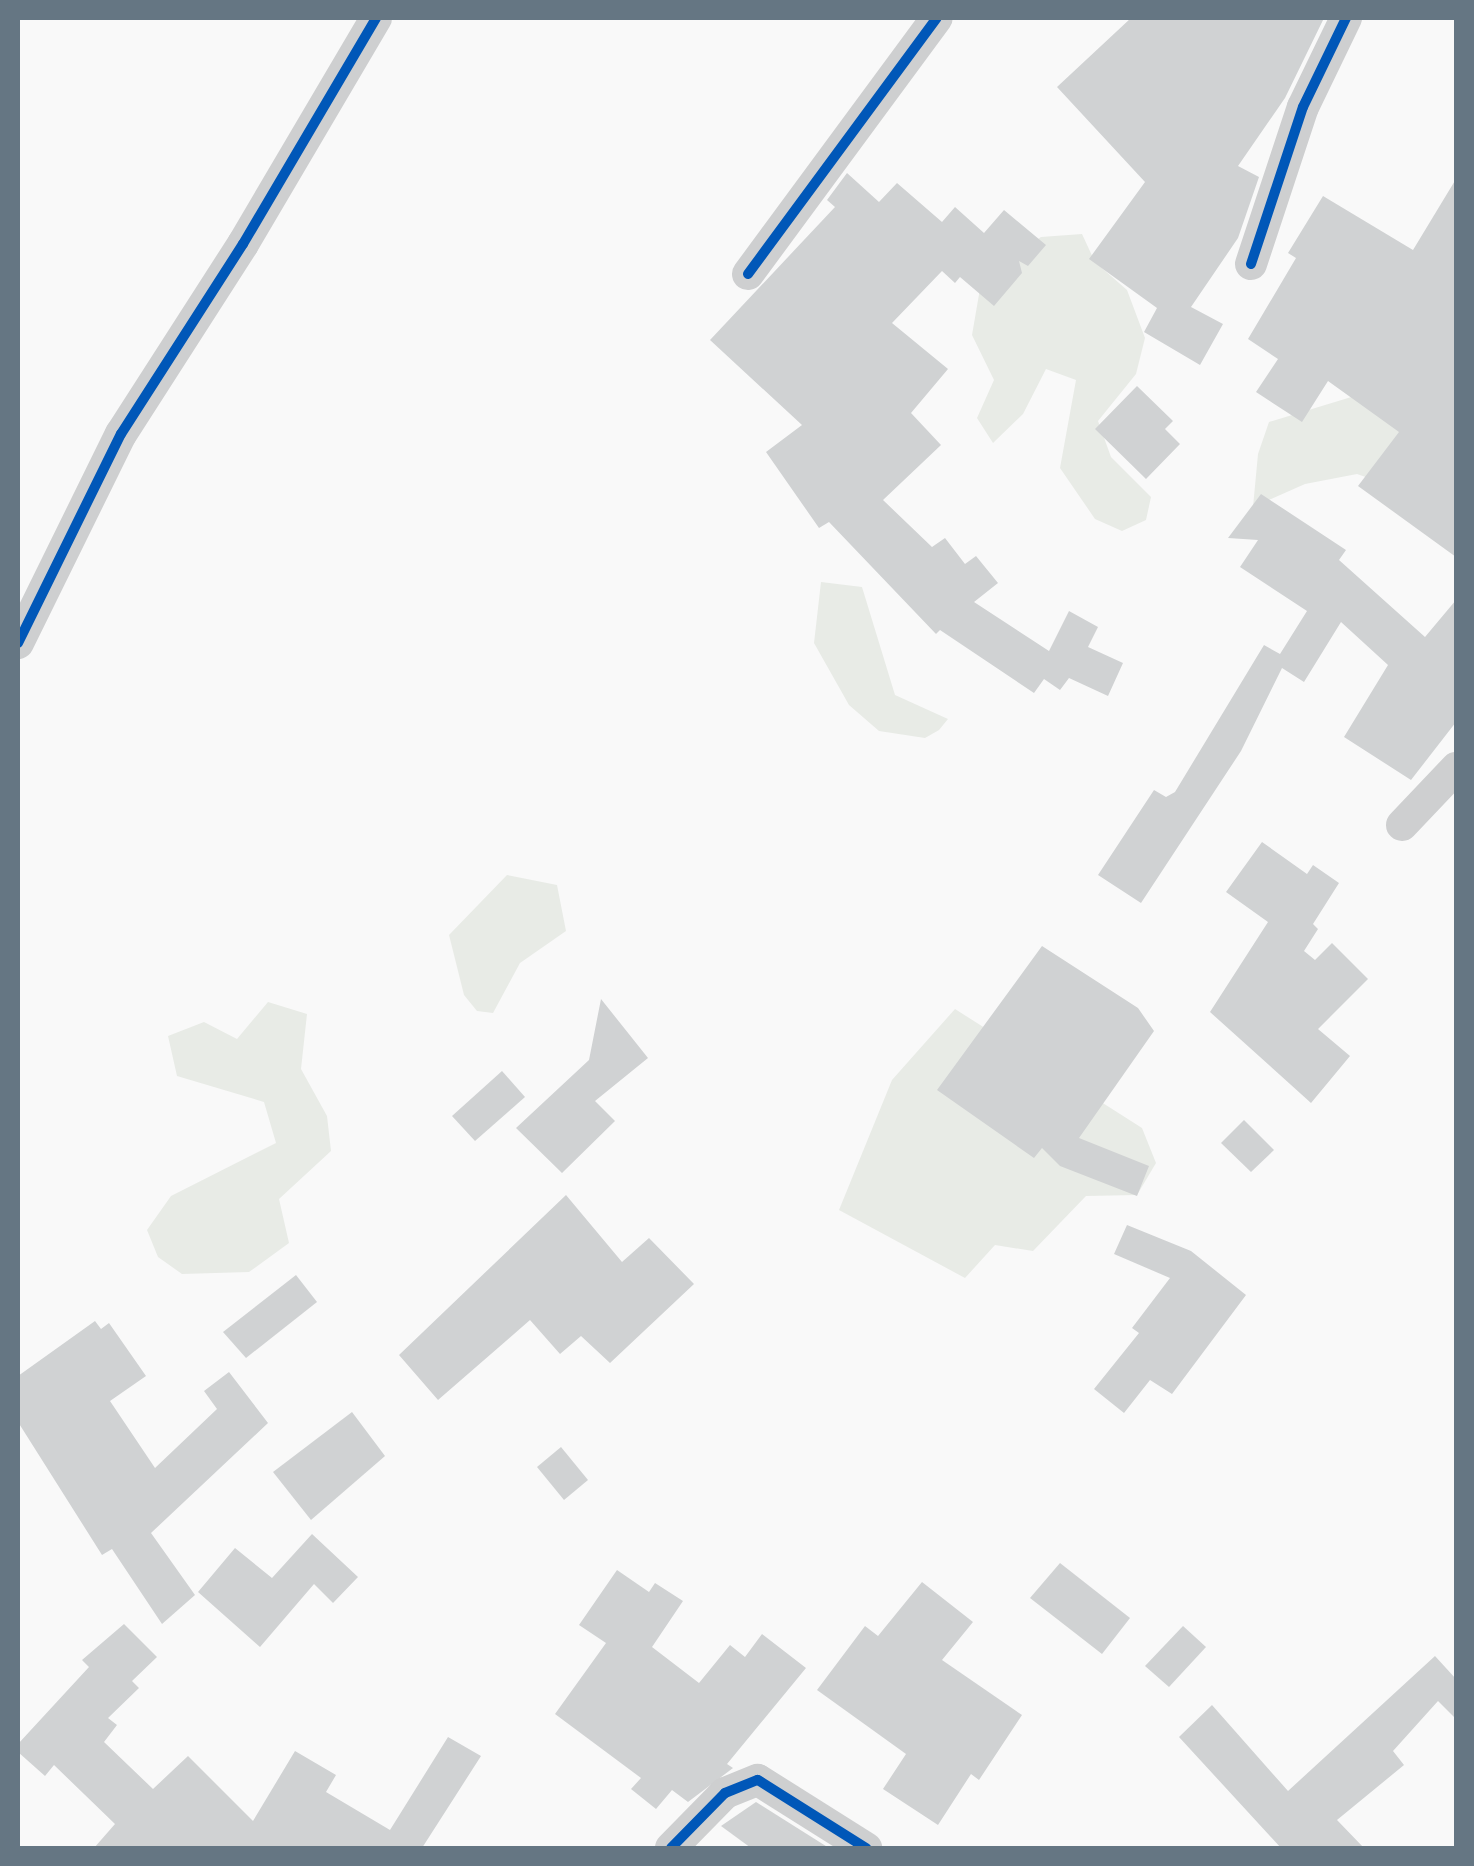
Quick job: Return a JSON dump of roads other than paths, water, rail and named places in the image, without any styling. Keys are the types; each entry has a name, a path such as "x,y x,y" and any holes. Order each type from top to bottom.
{"street":[{"path":"18,642 121,434 376,18"},
{"path":"748,274 937,18"},
{"path":"1252,264 1302,107 1346,18"},
{"path":"1402,826 1456,768"},
{"path":"671,1848 726,1793 758,1780 866,1848"}]}
